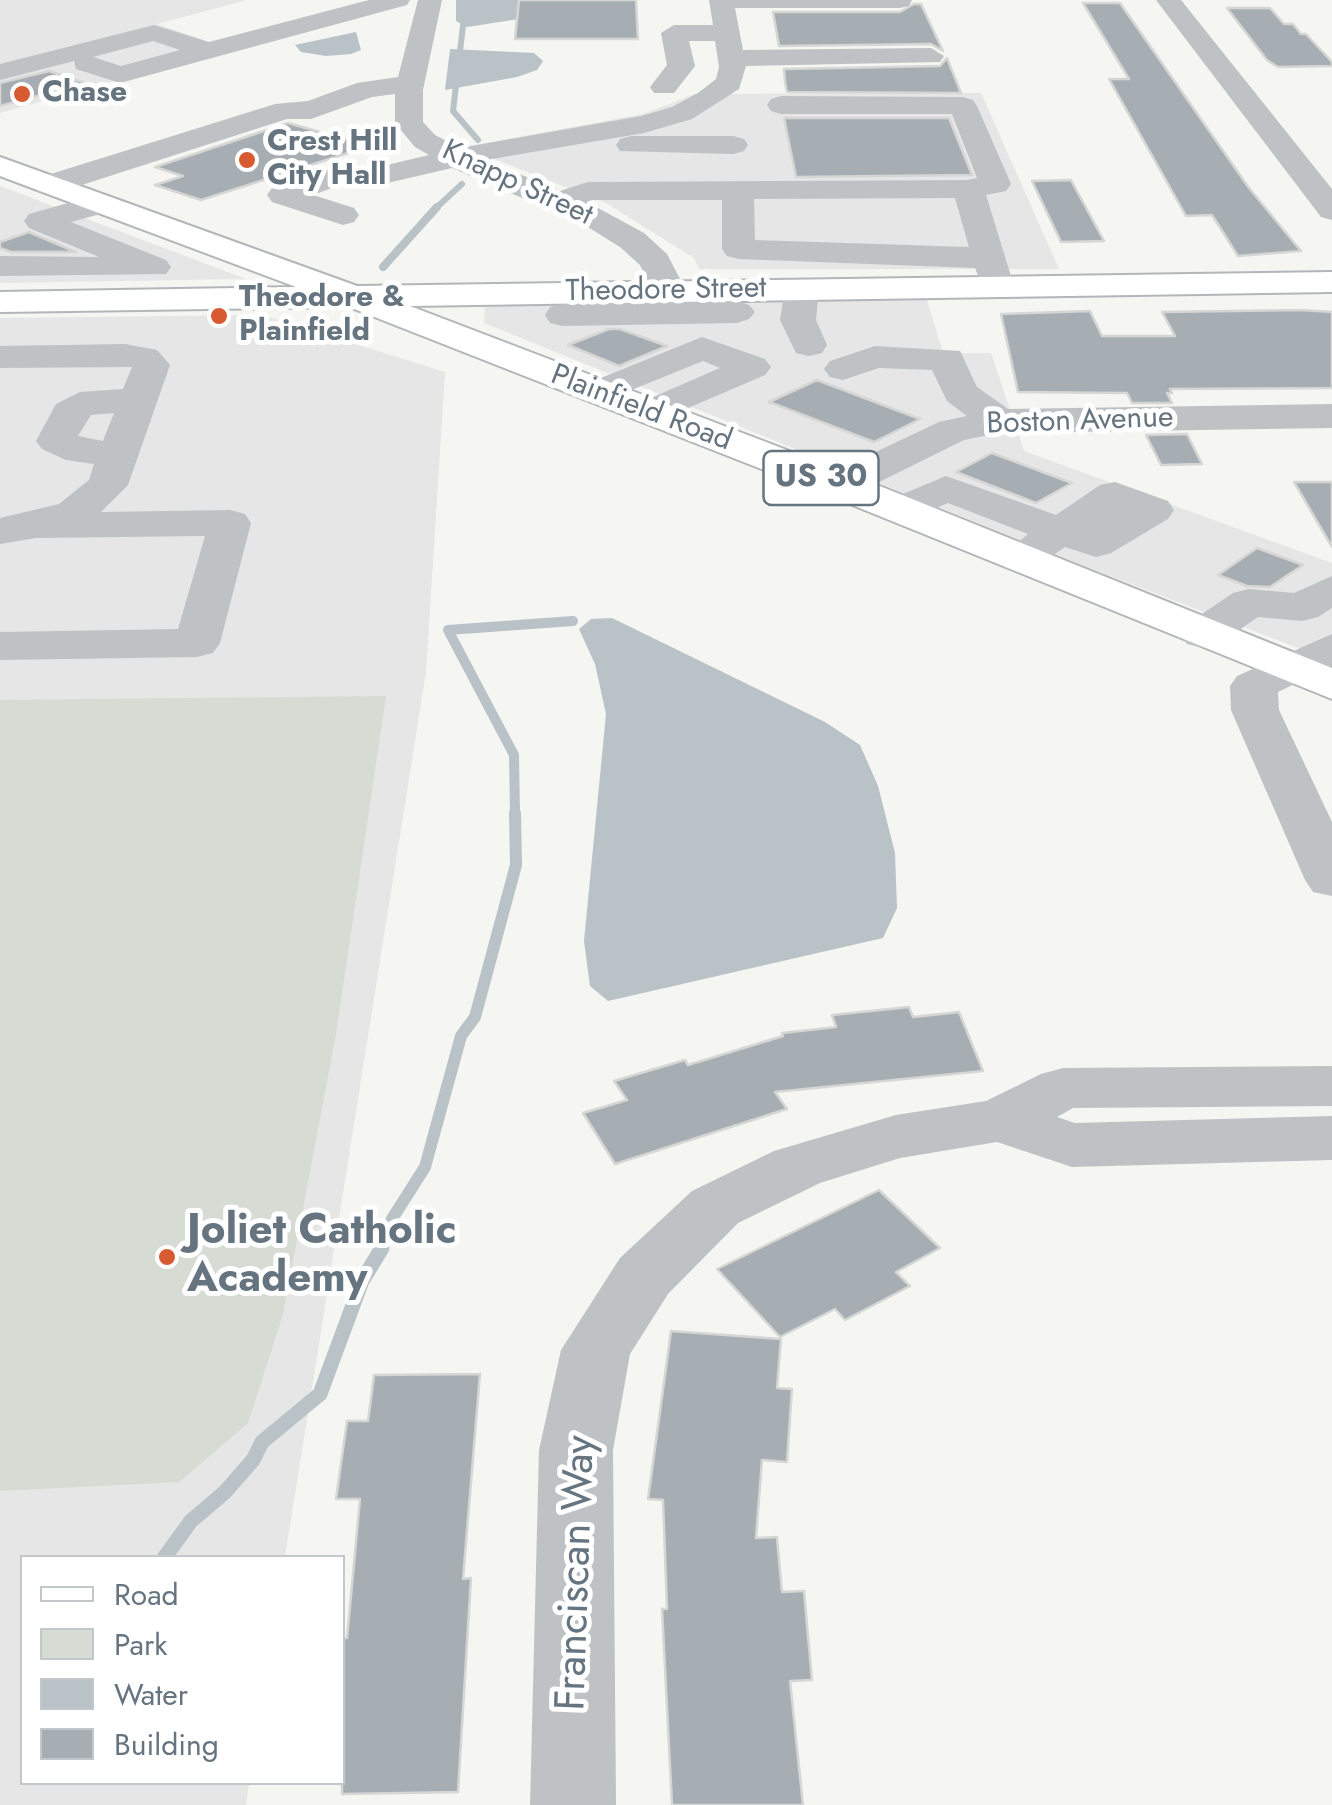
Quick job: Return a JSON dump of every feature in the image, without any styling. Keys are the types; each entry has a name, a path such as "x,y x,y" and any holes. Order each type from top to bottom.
{"main road":[{"name":"Plainfield Road","path":"0,166 840,485 1204,634 1318,667"},
{"path":"130,300 204,284 240,256"},
{"name":"Theodore Street","path":"0,302 531,292 679,298 993,272 1332,282"},
{"path":"474,345 476,320 531,292"}],"street":[{"path":"285,29 272,20 341,0"},
{"name":"Knapp Street","path":"430,0 410,84 410,123 426,141 457,160 560,202 632,240 656,261 679,298"},
{"path":"539,122 608,110 664,87 681,66 671,0"},
{"path":"674,33 900,0"},
{"path":"1168,0 1332,210"},
{"path":"77,89 380,1"},
{"path":"729,25 930,56"},
{"path":"343,216 283,195 336,176 383,176 516,144 598,133 682,114 729,83 729,25"},
{"path":"0,72 154,33 208,50"},
{"path":"120,74 86,64 176,40"},
{"path":"0,41 42,54 0,64"},
{"path":"0,266 154,266 18,221 73,194 124,161 285,110 311,110 367,89 410,84"},
{"path":"664,87 716,94 930,88"},
{"path":"716,94 726,104 736,168 739,249 993,272 968,189"},
{"path":"598,133 624,145 736,168 968,189 995,184 963,106 781,105"},
{"path":"124,161 165,176"},
{"path":"560,202 588,191 736,168"},
{"path":"802,289 798,320 809,345"},
{"path":"563,315 679,298 736,312"},
{"path":"598,392 702,348 752,368 651,412"},
{"path":"0,358 144,358 151,366 107,485 74,513 18,528"},
{"path":"934,394 999,422"},
{"path":"119,453 80,452 56,441 70,412 80,404 138,399"},
{"name":"Boston Avenue","path":"840,485 954,430 999,422 1332,416"},
{"path":"899,456 927,467 946,488 1060,532 1020,558"},
{"path":"900,510 946,488"},
{"path":"0,646 197,644 230,523 18,528"},
{"path":"1204,634 1249,603 1302,607 1332,589"},
{"path":"1318,667 1254,686 1256,710 1332,880"},
{"name":"Franciscan Way","path":"573,1805 576,1450 596,1350 644,1276 715,1207 797,1166 896,1137 1000,1120 1332,1086"},
{"name":"Franciscan Way","path":"1068,1116 1332,1138"}],"shaded area":[{"path":"0,0 247,0 157,24 229,49 0,113"},
{"path":"981,93 1059,269 699,269 694,258 606,203 464,147 643,114 695,94"},
{"path":"0,186 246,279 0,283"},
{"path":"926,297 943,353 991,353 1024,451 1332,563 1332,661 1087,567 484,323 485,303"},
{"name":"Joliet Catholic Academy","path":"262,315 445,372 426,672 285,1555 20,1555 20,1785 249,1785 246,1805 0,1805 0,318"}],"green space":[{"name":"Joliet Catholic Academy","path":"386,696 336,1034 283,1314 248,1423 179,1482 0,1491 0,700"}],"water":[{"path":"456,0 534,0 525,18 467,27 456,21"},
{"path":"356,32 361,50 351,54 301,52 295,45"},
{"path":"450,49 534,53 543,61 537,70 517,77 445,90"},
{"path":"612,618 825,722 860,745 878,786 895,853 897,908 883,938 608,1001 590,986 584,941 606,714 595,664 579,629 591,619"}],"building":[{"path":"519,0 636,0 638,39 515,39"},
{"path":"1083,3 1120,3 1249,188 1301,251 1238,256 1212,215 1186,216 1109,79 1129,79"},
{"path":"921,4 943,51 931,44 779,46 773,12 900,12"},
{"path":"1227,8 1270,8 1284,24 1293,24 1301,34 1306,34 1332,66 1278,67 1267,60"},
{"path":"947,58 961,93 787,92 785,82 784,69 940,66"},
{"name":"Chase","path":"49,71 85,83 0,106 0,83"},
{"path":"784,118 949,118 972,175 796,177"},
{"name":"Crest Hill City Hall","path":"288,123 370,146 201,200 155,185 183,176 155,167"},
{"path":"1071,180 1104,241 1061,242 1032,181"},
{"path":"29,232 76,252 11,252 0,248 0,242"},
{"path":"1090,311 1102,336 1175,336 1162,312 1332,312 1332,388 1170,389 1172,393 1167,393 1172,403 1132,403 1127,393 1018,392 1001,314"},
{"path":"609,329 620,329 667,346 619,366 568,345"},
{"path":"817,380 920,419 874,442 769,402"},
{"path":"1187,434 1202,464 1161,465 1146,435"},
{"path":"992,453 1072,483 1036,503 956,472"},
{"path":"1294,482 1332,482 1332,547"},
{"path":"1257,548 1303,565 1270,587 1247,586 1218,575"},
{"path":"909,1007 913,1017 959,1012 983,1071 775,1092 787,1109 615,1164 583,1113 627,1100 614,1081 685,1060 688,1065 783,1036 782,1033 836,1027 832,1015"},
{"path":"879,1190 940,1248 896,1272 910,1286 845,1320 835,1309 780,1337 717,1269"},
{"path":"671,1331 781,1339 777,1388 792,1389 787,1462 762,1460 756,1538 777,1537 782,1592 804,1591 812,1680 790,1681 803,1805 672,1805 662,1609 667,1609 663,1500 648,1499"},
{"path":"480,1374 463,1579 471,1578 458,1792 342,1794 345,1638 360,1499 336,1499 347,1421 368,1421 374,1375"}],"waterway":[{"path":"466,0 453,111 478,140"},
{"path":"436,208 462,184"},
{"path":"383,267 436,208"},
{"path":"515,815 514,755 448,630 573,621"},
{"path":"381,1249 392,1219 425,1167 461,1036 475,1017 516,865 515,813"},
{"path":"166,1555 191,1521 225,1492 253,1460 262,1442 320,1394 362,1281 381,1249"}],"place":[{"name":"Chase","path":"22,94"},
{"name":"Crest Hill City Hall","path":"247,160"},
{"name":"Theodore & Plainfield","path":"219,316"},
{"name":"Joliet Catholic Academy","path":"167,1257"}]}
